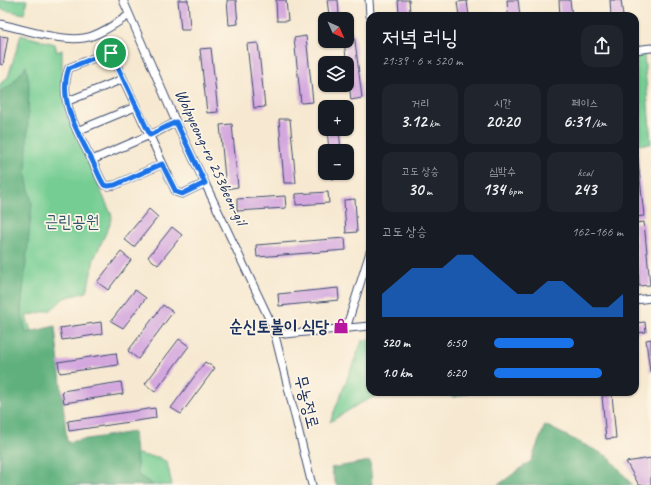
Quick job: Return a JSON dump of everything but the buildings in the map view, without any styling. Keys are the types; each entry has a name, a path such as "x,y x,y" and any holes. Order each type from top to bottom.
{"street":[{"name":"Wolpyeong-ro 253beon-gil","path":"123,0 176,122 273,327"},
{"path":"369,0 370,12"},
{"path":"0,24 72,39 90,37 108,29 129,15"},
{"path":"639,50 651,48"},
{"path":"162,164 108,186 104,185 77,131 68,108 66,74 69,68 100,55 111,53 176,192 182,194 205,183"},
{"path":"68,101 123,79"},
{"path":"77,131 135,107"},
{"path":"92,160 176,122"},
{"path":"346,329 366,265"},
{"path":"639,300 651,298"},
{"path":"273,327 285,334 366,326"},
{"name":"무농정로","path":"273,327 312,485"}],"green space":[{"path":"0,0 27,0 24,14 0,9"},
{"name":"근린공원","path":"21,35 55,44 57,52 62,50 62,82 66,114 112,216 110,224 94,259 87,292 64,298 51,310 26,316 35,343 41,446 101,444 146,456 158,457 167,462 172,485 0,485 0,84 8,77"},
{"path":"644,54 651,144 639,145 639,55"},
{"path":"26,66 29,85 26,175 32,205 21,310 26,333 55,326 67,442 134,432 138,475 153,485 0,485 0,92 12,84"},
{"path":"366,340 366,396 376,396 357,405 330,422 362,341"},
{"path":"545,425 609,457 632,485 498,485 531,461"},
{"path":"370,461 372,485 336,485 331,468"}],"place":[{"name":"순신토불이 식당","path":"341,326"}],"route":[{"path":"106,53 111,53 135,107 150,135 176,122 205,183 182,194 176,192 162,164 115,185 104,185 86,151 68,108 66,74 69,68 106,53"}]}
